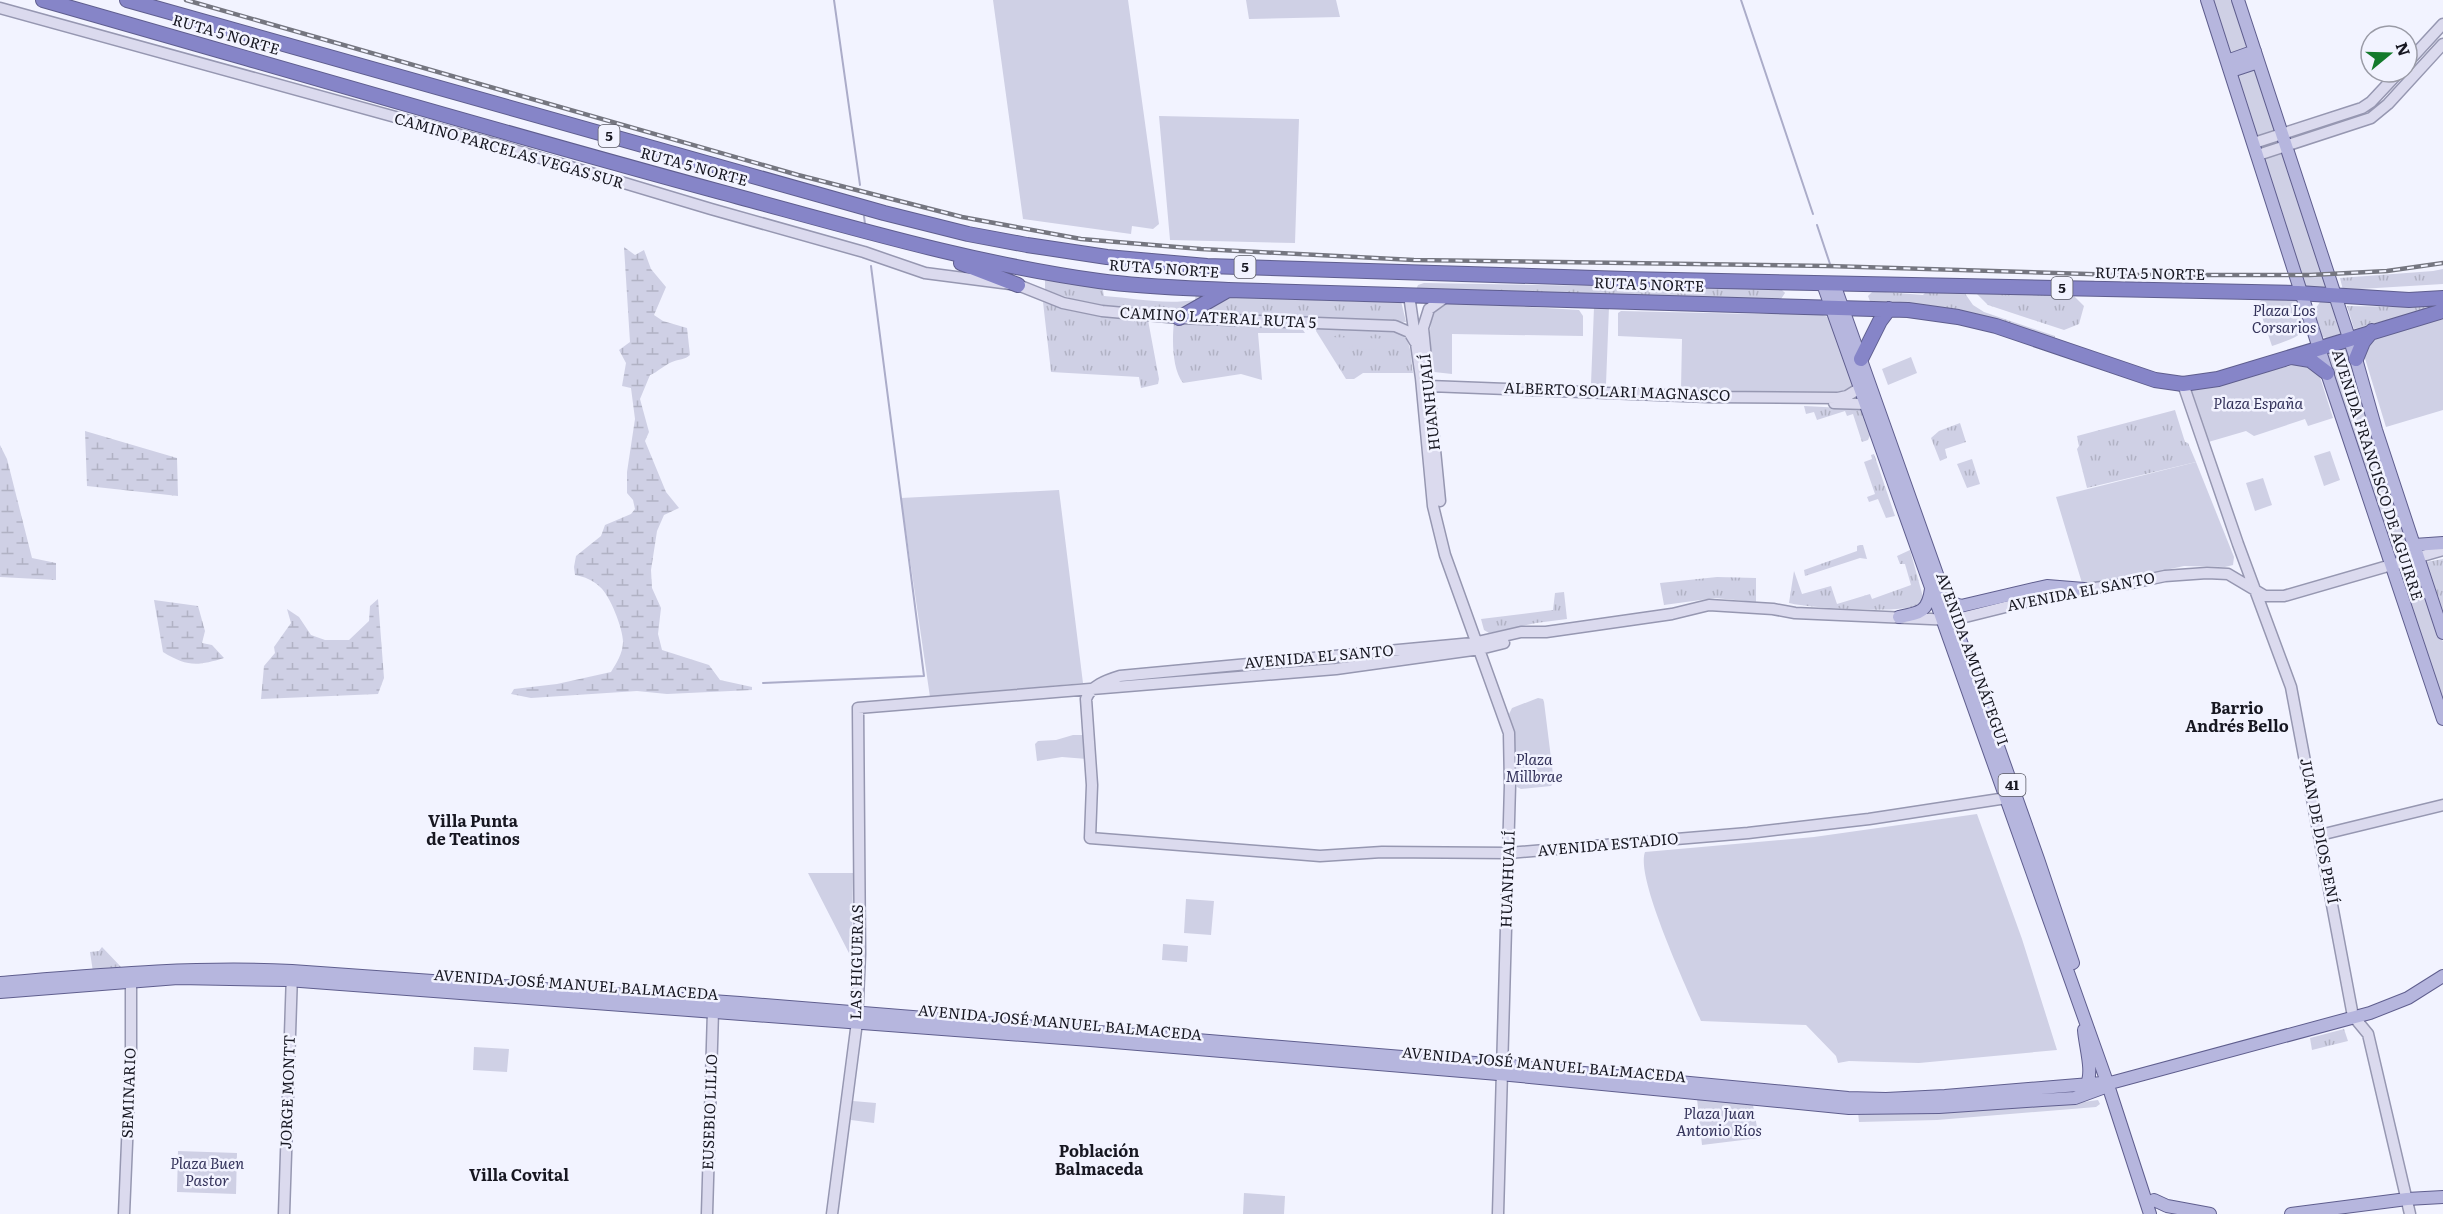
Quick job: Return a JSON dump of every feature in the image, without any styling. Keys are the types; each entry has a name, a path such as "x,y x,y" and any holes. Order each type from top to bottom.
{"highway":[{"name":"RUTA 5 NORTE","path":"43,0 661,176 926,248 1100,281 1142,286 1228,290 1889,309 1978,321 2155,380 2183,384 2218,379 2443,311"},
{"name":"RUTA 5 NORTE","path":"127,0 866,208 968,234 1095,256 1183,264 1431,272 1868,285 2302,294 2409,300 2443,298"},
{"path":"926,248 1018,285"},
{"path":"1409,295 1410,286 1415,279 1431,272"},
{"path":"1785,305 1794,297 1795,291 1791,283"},
{"path":"1868,285 1862,296 1863,302 1870,308"},
{"path":"1179,318 1228,290"},
{"path":"1861,359 1877,326 1889,309"},
{"path":"2356,359 2363,342 2372,332"},
{"path":"2287,357 2310,360 2327,373"}],"main road":[{"name":"AVENIDA FRANCISCO DE AGUIRRE","path":"2207,0 2391,564 2439,692 2443,719"},
{"name":"AVENIDA FRANCISCO DE AGUIRRE","path":"2238,0 2336,295 2376,430 2443,633"},
{"path":"2229,66 2256,56"},
{"name":"AVENIDA AMUNÁTEGUI","path":"1829,284 1860,388 1932,588 1948,620 2110,1083 2115,1106 2150,1214"},
{"name":"AVENIDA AMUNÁTEGUI","path":"1837,307 1861,359 1947,601 1948,620"},
{"path":"2416,551 2443,543"},
{"path":"1947,601 1961,606 2047,586 2084,589"},
{"path":"1899,617 1923,610 1930,601 1932,588"},
{"name":"AVENIDA AMUNÁTEGUI","path":"2011,798 2083,1013 2158,1214"},
{"name":"AVENIDA JOSÉ MANUEL BALMACEDA","path":"0,992 218,968 713,1011 857,1017 1858,1098 2086,1090 2354,1017 2397,1003 2443,976"},
{"name":"AVENIDA JOSÉ MANUEL BALMACEDA","path":"292,975 764,1005 857,1017"},
{"name":"AVENIDA JOSÉ MANUEL BALMACEDA","path":"0,983 131,977"},
{"path":"713,1011 723,1004 764,1005"},
{"path":"2083,1013 2085,1048 2090,1074 2086,1090 2105,1098 2115,1106"},
{"path":"2291,1214 2407,1199 2443,1197"},
{"path":"2154,1200 2174,1208 2210,1214"}],"street":[{"name":"CAMINO PARCELAS VEGAS SUR","path":"0,8 497,145 864,252 925,273 1018,285"},
{"path":"2419,50 2443,24"},
{"path":"2256,149 2286,147 2372,118 2388,104 2443,44"},
{"path":"2256,149 2282,135 2362,108 2371,102 2387,84"},
{"name":"CAMINO LATERAL RUTA 5","path":"1018,285 1082,308 1179,318 1395,326 1409,332 1415,342"},
{"name":"HUANHUALÍ","path":"1409,295 1421,378 1433,506 1445,555 1509,734 1498,1214"},
{"name":"HUANHUALÍ","path":"1445,555 1424,322 1433,305 1447,296"},
{"name":"ALBERTO SOLARI MAGNASCO","path":"1429,382 1453,387 1709,397 1841,398 1860,388"},
{"name":"JUAN DE DIOS PENÍ","path":"2183,384 2243,558 2291,687 2354,1017 2368,1034 2410,1214"},
{"path":"1432,410 1438,396 1453,387"},
{"path":"1860,388 1867,388 1873,393"},
{"name":"ALBERTO SOLARI MAGNASCO","path":"1777,397 1803,401 1866,404"},
{"path":"2243,558 2241,566 2228,574 2265,596 2283,596 2391,564 2416,551 2443,550"},
{"name":"AVENIDA EL SANTO","path":"858,708 1336,669 1479,645 1521,632 1546,632 1718,605 1795,613 1948,620 2084,589 2165,576 2228,574"},
{"path":"2263,610 2283,596"},
{"name":"AVENIDA EL SANTO","path":"1093,688 1120,676 1479,645"},
{"path":"1323,658 1336,669"},
{"name":"AVENIDA ESTADIO","path":"1093,688 1088,692 1086,699 1092,785 1090,838 1320,855 1382,852 1508,853 1749,833 1869,819 2011,798"},
{"name":"LAS HIGUERAS","path":"832,1214 857,1017 860,954 858,708"},
{"path":"2320,835 2443,805"},
{"name":"JORGE MONTT","path":"284,1214 292,975"},
{"name":"SEMINARIO","path":"123,1214 131,977"},
{"name":"EUSEBIO LILLO","path":"707,1214 713,1011"}],"green space":[{"path":"993,0 1128,0 1159,224 1153,229 1132,226 1131,234 1023,219"},
{"path":"1246,0 1336,0 1340,17 1249,19"},
{"path":"2210,0 2234,0 2330,290 2306,289"},
{"path":"1159,116 1299,119 1295,243 1170,240"},
{"path":"624,247 635,255 644,250 651,269 666,287 654,315 663,321 687,328 690,355 669,363 650,375 640,399 649,432 645,441 666,492 679,508 664,515 657,531 651,570 652,588 661,608 658,634 662,650 709,665 720,680 752,687 752,690 667,694 637,691 531,698 511,694 514,689 557,684 611,672 622,650 621,629 608,597 595,582 575,575 574,567 576,556 601,536 605,525 631,514 635,509 633,500 627,493 627,472 635,419 631,388 622,386 626,363 619,350 630,342"},
{"path":"2443,269 2443,284 2343,290 2340,278 2433,271"},
{"path":"1045,276 1102,285 1104,296 1149,301 1195,300 1196,293 1212,293 1184,311 1167,313 1087,304 1045,290"},
{"path":"1424,283 1781,289 1785,293 1781,299 1415,292 1418,285"},
{"path":"1873,291 1923,295 1927,291 1964,292 1973,305 1984,312 2055,336 2055,338 1969,313 1943,308 1871,304 1868,296"},
{"path":"1975,292 2073,295 2084,306 2079,324 2064,330 1988,305"},
{"path":"1227,297 1401,301 1406,322 1190,313"},
{"name":"Plaza Los Corsarios","path":"2262,298 2299,300 2304,320 2302,332 2292,339 2272,346 2258,305"},
{"path":"1043,302 1072,311 1148,320 1158,384 1141,388 1139,377 1051,372"},
{"path":"1448,302 1579,310 1583,316 1583,336 1452,334 1452,374 1434,372 1430,342 1431,322 1434,313"},
{"path":"2320,302 2332,303 2340,334 2327,338 2322,337 2314,311"},
{"path":"2443,302 2443,305 2354,329 2347,306 2415,307"},
{"path":"1594,307 1609,307 1606,384 1591,384"},
{"path":"1621,311 1820,314 1833,319 1857,387 1845,396 1681,389 1682,339 1618,336 1618,313"},
{"path":"2443,315 2443,410 2386,427 2363,352 2371,337"},
{"path":"1174,322 1301,327 1305,333 1258,333 1262,380 1241,374 1183,383 1175,362"},
{"path":"1317,327 1393,328 1407,342 1411,352 1413,373 1363,373 1354,379 1346,379 1316,331"},
{"path":"1328,337 1397,339 1391,346 1377,348 1377,350 1358,349 1354,345 1348,349"},
{"path":"2345,345 2443,642 2443,708 2325,352"},
{"path":"1911,357 1917,373 1888,385 1882,369"},
{"name":"Plaza España","path":"2297,364 2309,365 2319,374 2333,418 2308,426 2305,419 2254,436 2246,431 2205,443 2188,392 2191,388 2216,385"},
{"path":"1804,406 1863,409 1871,433 1868,440 1862,442 1853,414 1847,416 1845,411 1817,420 1814,412 1806,414"},
{"path":"2175,410 2185,442 2188,443 2196,462 2087,488 2077,449 2079,446 2077,436"},
{"path":"1960,423 1966,442 1945,449 1947,458 1940,461 1931,438 1939,431"},
{"path":"85,431 177,458 178,496 87,486"},
{"path":"0,445 7,459 32,558 56,563 56,580 0,577"},
{"path":"2330,451 2340,480 2324,486 2314,456"},
{"path":"1874,454 1895,516 1886,518 1878,499 1869,502 1867,497 1875,494 1864,462 1872,459 1871,455"},
{"path":"1972,459 1980,484 1967,488 1957,464"},
{"path":"2196,462 2234,557 2233,565 2225,567 2184,566 2111,582 2082,583 2056,497"},
{"path":"2263,478 2272,505 2255,511 2246,483"},
{"path":"1059,490 1083,683 930,697 901,498"},
{"path":"1863,545 1867,559 1860,558 1805,576 1804,570 1857,551 1857,546"},
{"path":"1910,550 1923,597 1922,602 1918,605 1909,608 1876,610 1789,603 1794,571 1802,594 1831,586 1837,604 1870,594 1872,599 1911,585 1905,564 1900,564 1897,556"},
{"path":"2443,559 2443,613 2426,562"},
{"path":"1717,577 1756,578 1756,602 1715,598 1664,605 1660,583"},
{"path":"1564,592 1567,619 1489,633 1484,630 1481,619 1553,610 1555,593"},
{"path":"378,599 384,678 378,694 261,699 264,666 275,653 274,647 291,623 287,609 299,617 311,635 325,640 349,640 369,621 370,606"},
{"path":"154,600 198,606 205,631 202,643 212,645 224,658 193,664 163,652"},
{"name":"Plaza Millbrae","path":"1538,698 1543,699 1544,702 1554,782 1551,786 1521,789 1517,787 1514,731 1509,714 1512,708"},
{"path":"1073,735 1085,735 1087,759 1062,757 1037,761 1035,744 1038,741 1056,740"},
{"path":"1977,814 2022,939 2057,1050 1919,1063 1849,1061 1838,1063 1836,1056 1806,1025 1701,1021 1655,909 1644,865 1645,852 1814,837"},
{"path":"808,873 853,873 852,959"},
{"path":"1186,899 1214,901 1211,935 1184,933"},
{"path":"1163,944 1188,946 1187,962 1162,960"},
{"path":"102,947 122,968 93,972 90,952 99,951"},
{"path":"2344,1029 2348,1041 2312,1050 2310,1038"},
{"path":"474,1047 509,1049 507,1072 473,1070"},
{"name":"Plaza Juan Antonio Ríos","path":"1697,1099 1753,1105 1759,1138 1702,1145"},
{"path":"2098,1100 2100,1104 2096,1107 1937,1120 1859,1122 1858,1112 2068,1104"},
{"path":"853,1101 876,1103 874,1123 851,1120"},
{"name":"Plaza Buen Pastor","path":"178,1151 237,1153 236,1194 177,1192"},
{"path":"1244,1193 1285,1196 1284,1214 1243,1214"}],"waterway":[{"path":"834,0 860,185"},
{"path":"1741,0 1813,214"},
{"path":"864,216 865,224"},
{"path":"1817,225 1830,264"},
{"path":"763,683 924,676 871,266"}],"railway":[{"path":"186,0 798,175 962,217 1081,239 1201,249 1414,260 1828,266 2120,275 2310,275 2387,271 2443,263"}],"district":[{"name":"Barrio Andrés Bello","path":"2237,717"},
{"name":"Villa Punta de Teatinos","path":"473,830"},
{"name":"Población Balmaceda","path":"1099,1160"},
{"name":"Villa Covital","path":"519,1175"}]}
